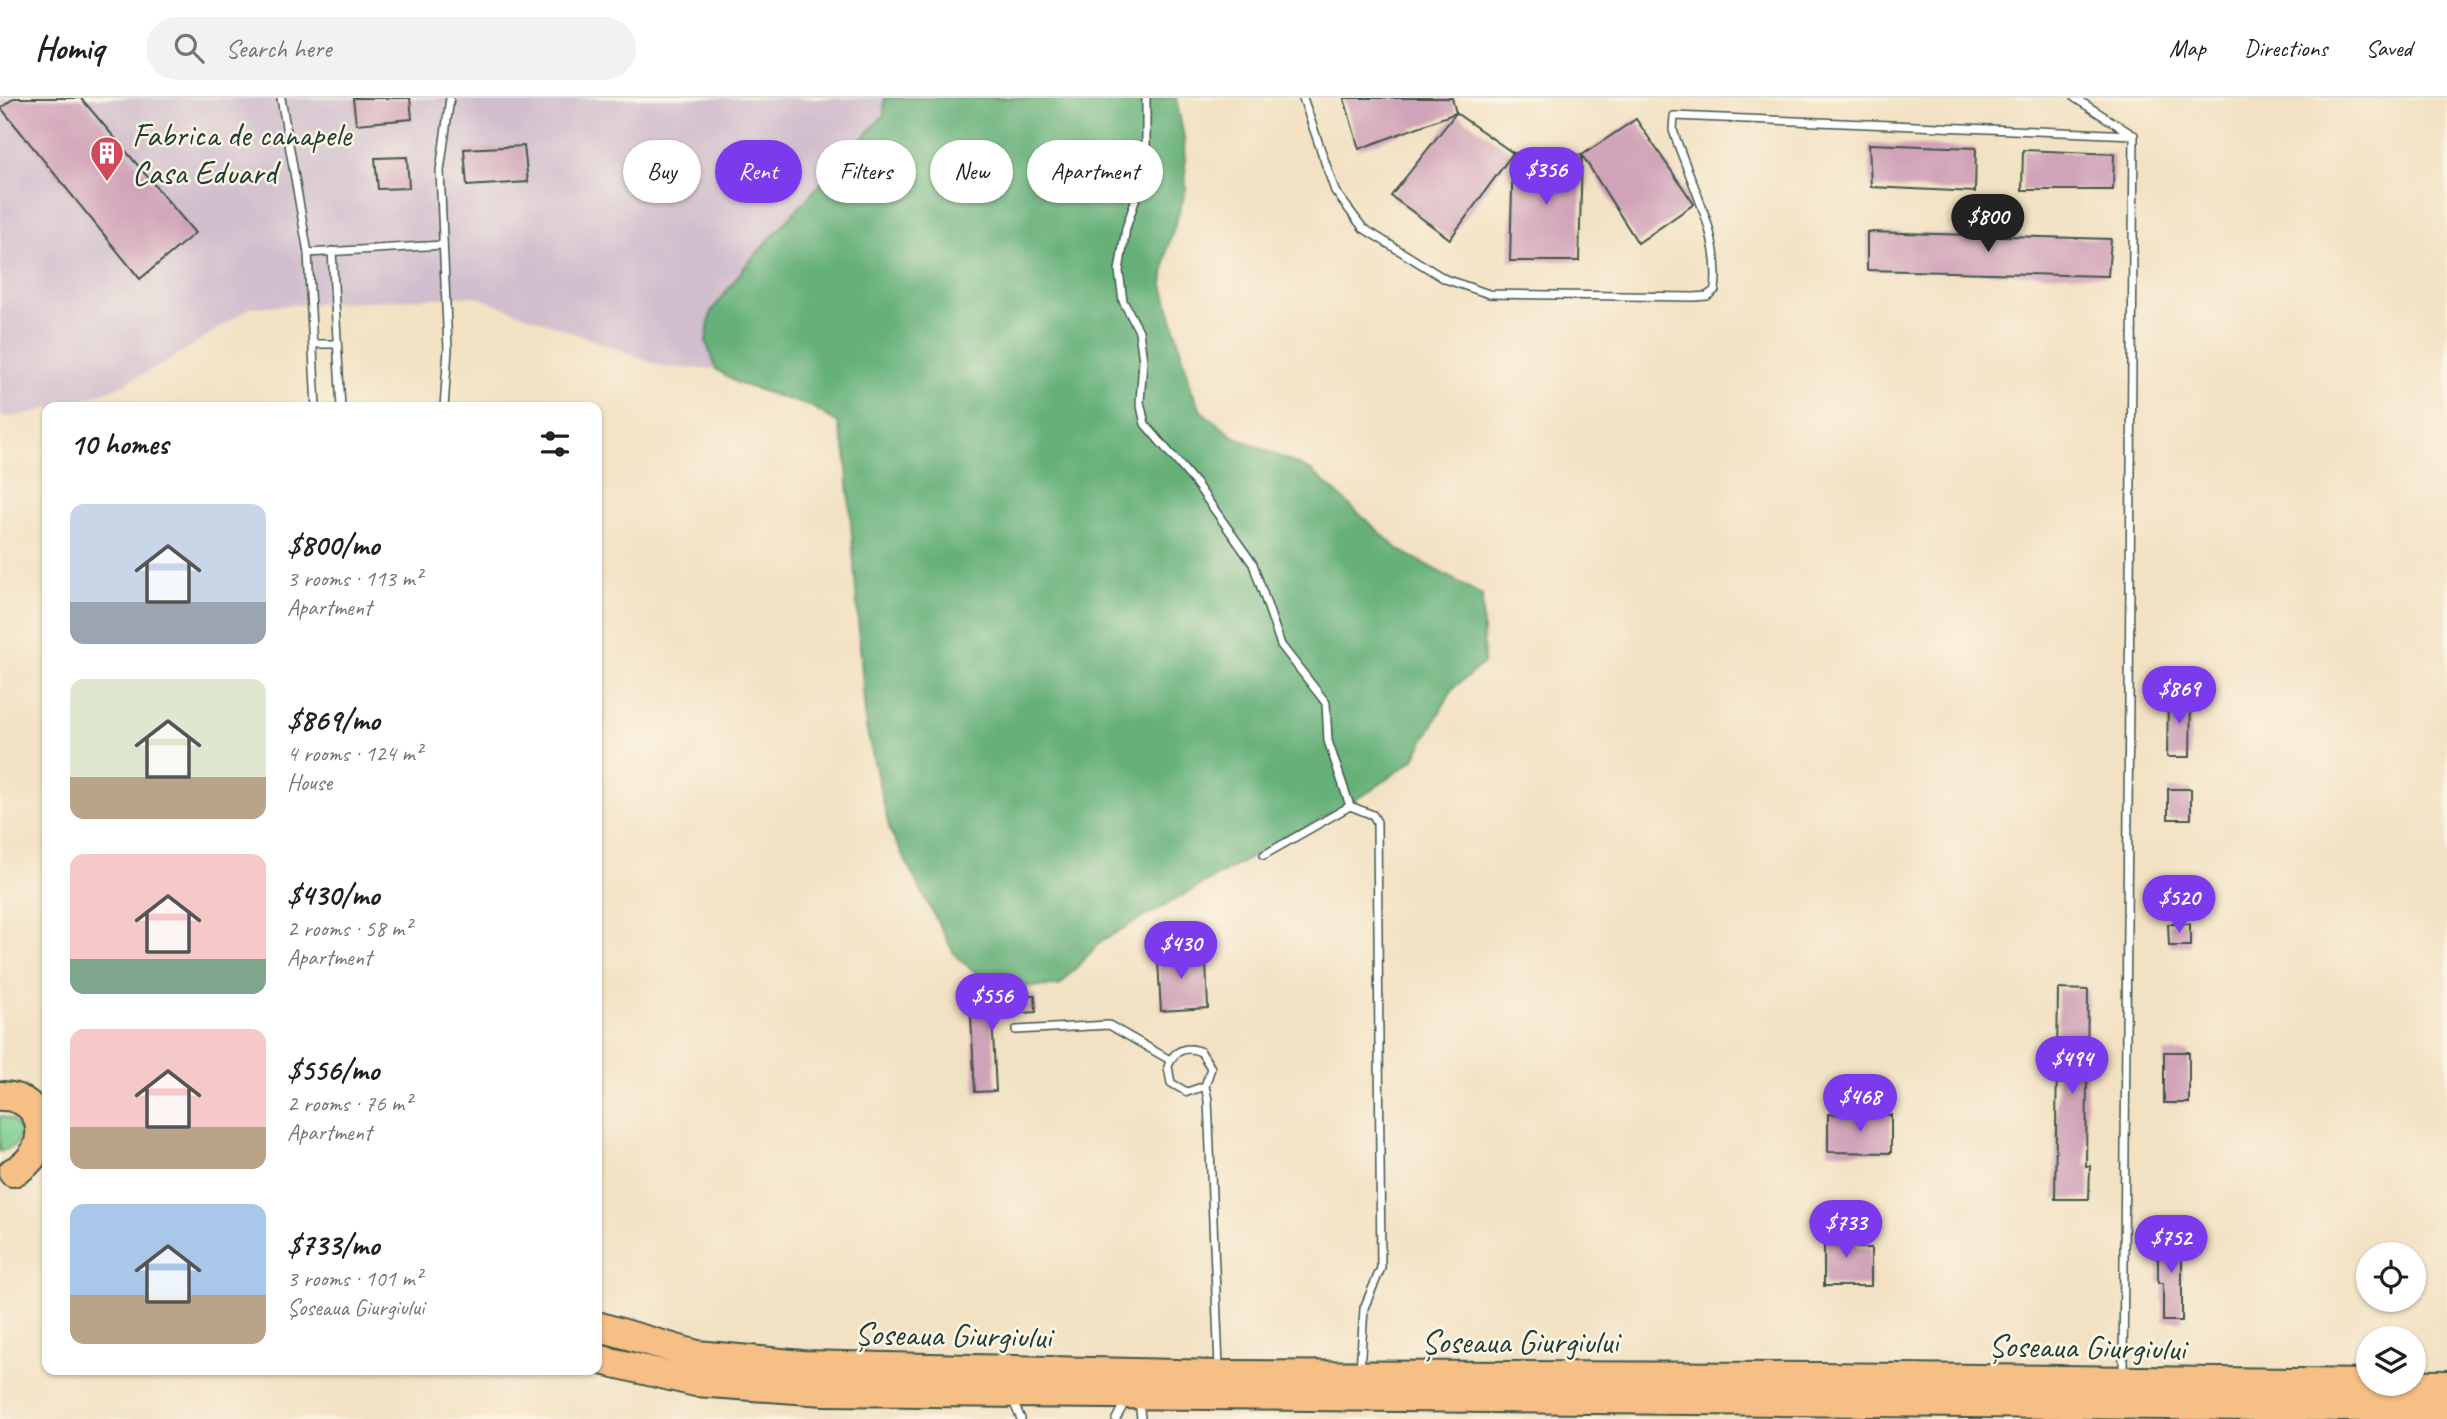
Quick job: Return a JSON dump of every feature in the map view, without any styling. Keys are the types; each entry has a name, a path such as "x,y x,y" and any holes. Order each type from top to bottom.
{"highway":[{"path":"0,1096 25,1103 42,1123 34,1157 6,1173"},
{"path":"6,1173 42,1173"},
{"name":"Șoseaua Giurgiului","path":"602,1327 697,1355 766,1364 1219,1375 1820,1377 2123,1382 2440,1405"},
{"name":"Șoseaua Giurgiului","path":"602,1360 648,1373 731,1386 1008,1393 1138,1403 2440,1405"}],"lane":[{"path":"281,98 308,253 316,402"},
{"path":"444,402 448,349 440,171 450,98"},
{"path":"1146,98 1146,169 1126,228 1119,271 1124,302 1139,331 1143,361 1140,402 1145,424 1197,485 1253,564 1281,645 1326,703 1328,741 1350,806 1373,815 1377,822 1381,1268 1364,1308 1360,1376"},
{"path":"1303,98 1335,191 1363,228 1445,279 1489,294 1541,297 1694,297 1707,296 1715,290 1717,271 1704,209 1672,130 1674,116 2134,135"},
{"path":"2076,98 2134,135"},
{"path":"2123,1382 2134,135"},
{"path":"308,253 443,245"},
{"path":"332,251 341,402"},
{"path":"313,344 337,344"},
{"path":"1264,855 1350,806"},
{"path":"1016,1030 1109,1025 1170,1060"},
{"path":"1205,1086 1194,1092 1179,1090 1168,1076 1170,1060 1177,1052 1187,1048 1201,1052 1211,1068 1205,1086 1208,1100 1219,1375"},
{"path":"1008,1393 1021,1419"},
{"path":"1116,1419 1122,1404 1138,1403"}],"shaded area":[{"path":"0,98 884,98 884,114 860,140 816,140 816,188 747,264 711,312 706,341 716,369 666,368 475,296 251,307 167,362 113,389 77,402 42,402 42,410 12,417 0,416"}],"green space":[{"path":"884,98 1176,98 1184,138 1186,190 1167,249 1163,285 1192,391 1201,411 1233,436 1312,471 1399,550 1482,595 1484,663 1453,688 1413,760 1372,790 1101,941 1059,986 992,987 955,955 890,831 866,727 846,454 838,423 812,407 737,383 716,369 706,341 711,312 747,264 816,189 816,203 916,203 916,140 861,140 884,115"},
{"path":"0,1116 13,1120 20,1132 16,1145 0,1152"}],"building":[{"name":"Fabrica de canapele Casa Eduard","path":"14,98 81,98 195,233 140,279 1,108"},
{"path":"353,98 410,98 412,119 356,124"},
{"path":"1344,98 1452,98 1456,113 1359,149"},
{"path":"1456,113 1513,153 1450,239 1391,196"},
{"path":"1636,119 1694,204 1638,243 1582,155"},
{"path":"1869,144 1976,148 1975,192 1871,187"},
{"path":"524,146 528,182 467,186 464,149"},
{"path":"2023,150 2114,154 2113,190 2022,190"},
{"path":"1513,153 1582,155 1579,261 1510,261"},
{"path":"407,157 409,188 378,189 375,158"},
{"path":"1867,232 2111,239 2108,276 1867,270"},
{"path":"2168,695 2191,695 2190,757 2167,757"},
{"path":"2168,789 2191,789 2191,819 2168,819"},
{"path":"2168,924 2190,924 2190,946 2169,946"},
{"path":"1180,944 1181,964 1206,963 1208,1008 1161,1011 1157,945"},
{"path":"2058,989 2088,990 2086,1166 2090,1166 2089,1199 2055,1199"},
{"path":"1035,995 1036,1012 992,1015 996,1091 975,1092 970,998"},
{"path":"2164,1052 2189,1052 2189,1103 2164,1103"},
{"path":"1828,1114 1891,1115 1891,1153 1828,1152"},
{"path":"1824,1229 1857,1229 1857,1248 1871,1248 1871,1286 1824,1286"},
{"path":"2167,1233 2182,1233 2182,1321 2163,1321 2163,1283 2158,1283 2158,1238 2167,1238"}],"place":[{"name":"Fabrica de canapele Casa Eduard","path":"107,183"}]}
